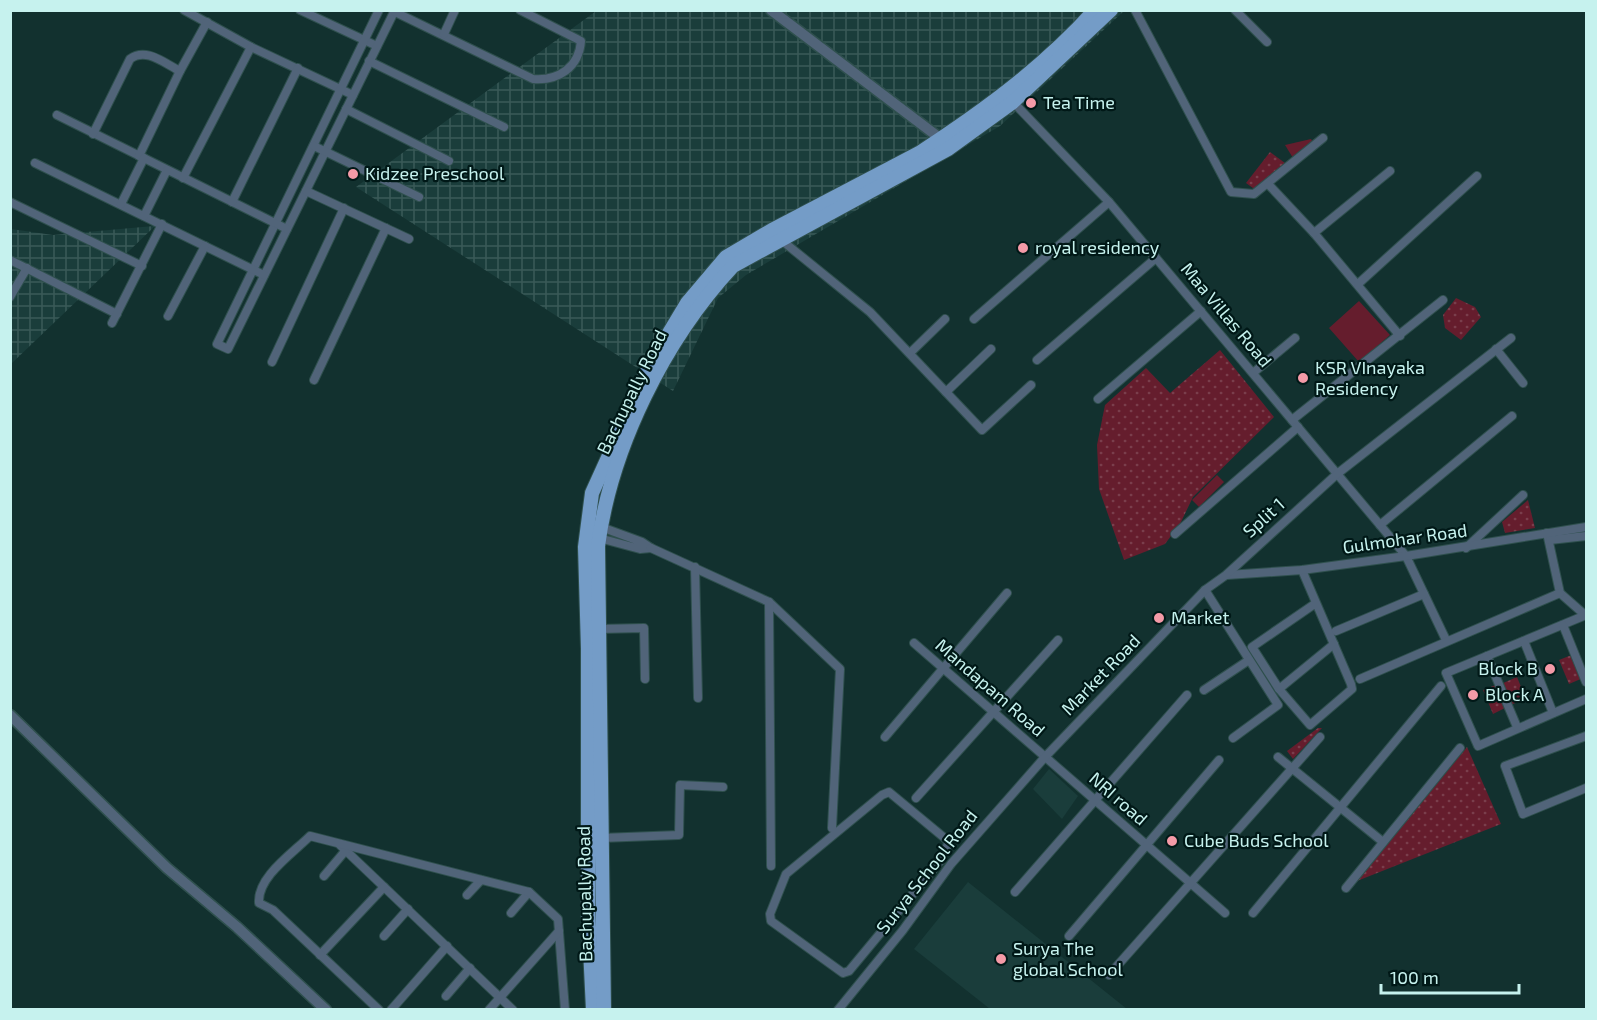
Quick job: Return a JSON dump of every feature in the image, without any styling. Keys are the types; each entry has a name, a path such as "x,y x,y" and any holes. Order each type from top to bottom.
{"main road":[{"name":"Bachupally Road","path":"604,1010 588,907 588,649 585,547 592,494 616,436 651,363 671,327 703,283 726,257 941,139 1010,90 1095,10"},
{"name":"Bachupally Road","path":"592,1010 597,975 601,838 602,741 598,628 600,532 607,493 641,407 684,327 708,293 733,266 948,149 1013,102 1111,10"}],"street":[{"path":"184,10 251,47 353,95"},
{"path":"300,10 321,14 377,46"},
{"path":"379,10 217,344 228,349 395,11 533,79 546,80 560,76 575,62 580,52 581,41 520,10"},
{"path":"444,34 455,10"},
{"path":"771,10 941,139"},
{"path":"1135,10 1232,192 1254,194 1269,185 1323,138"},
{"path":"1235,10 1267,42"},
{"path":"121,204 180,71 207,22"},
{"path":"183,178 251,47"},
{"path":"93,134 130,59 137,54 145,53 180,71"},
{"path":"369,60 504,127"},
{"path":"232,202 298,68"},
{"name":"Maa Villas Road","path":"1013,102 1109,202 1295,424 1340,471 1406,556 1446,640"},
{"path":"346,109 449,161"},
{"path":"57,115 287,229"},
{"path":"314,146 419,197"},
{"path":"35,163 264,275"},
{"path":"144,216 167,170"},
{"path":"1314,233 1390,171"},
{"path":"1358,284 1477,176"},
{"path":"1269,185 1314,233 1400,336"},
{"path":"306,191 409,239"},
{"path":"10,202 142,266"},
{"path":"974,319 1109,202"},
{"path":"272,362 344,208"},
{"path":"112,323 162,224"},
{"path":"314,380 386,228"},
{"path":"780,239 870,312 982,430 1030,385"},
{"path":"168,316 205,246"},
{"path":"1036,360 1156,258"},
{"path":"10,260 117,314"},
{"path":"10,297 27,268"},
{"path":"1175,534 1295,424 1443,300"},
{"path":"1098,399 1201,312"},
{"path":"910,353 945,319"},
{"path":"1252,373 1295,338"},
{"name":"Split 1","path":"1205,590 1226,575 1340,471 1510,338"},
{"path":"946,392 991,349"},
{"path":"1496,349 1523,383"},
{"path":"1380,525 1512,416"},
{"path":"1466,548 1523,495"},
{"name":"Gulmohar Road","path":"1226,575 1302,570 1549,537 1587,527"},
{"path":"600,532 642,542 769,602 840,669 832,828"},
{"path":"1587,536 1549,537 1560,592 1586,615 1446,673 1478,746 1517,727 1587,699"},
{"path":"695,567 698,698"},
{"path":"1302,570 1351,684 1350,692 1310,725 1279,689 1252,647 1316,603"},
{"path":"1205,590 1278,705 1233,738"},
{"name":"Market Road","path":"1045,757 1205,590"},
{"path":"1360,679 1560,592"},
{"path":"885,736 1008,593"},
{"path":"1336,631 1424,594"},
{"path":"769,602 771,866"},
{"path":"1563,624 1587,682"},
{"path":"598,628 644,628 645,679"},
{"path":"916,798 1058,640"},
{"path":"1524,641 1553,713"},
{"name":"Mandapam Road","path":"914,644 1045,757"},
{"path":"1279,689 1334,644"},
{"path":"1487,656 1517,727"},
{"path":"1204,690 1250,660"},
{"path":"1253,913 1441,686"},
{"path":"1015,892 1187,695"},
{"path":"10,716 167,868 262,948 326,1010"},
{"path":"1587,736 1505,766 1523,814 1587,788"},
{"path":"1109,975 1190,882 1294,770 1320,737"},
{"path":"1346,888 1460,748"},
{"name":"NRI road","path":"1045,757 1225,913"},
{"name":"Surya School Road","path":"838,1010 903,930 951,864 1045,757"},
{"path":"1278,757 1383,843"},
{"path":"1069,936 1219,760"},
{"path":"601,838 679,835 681,785 723,787"},
{"path":"889,792 947,840 948,844 941,860 846,974 771,921 770,914 786,874 882,795 889,792"},
{"path":"380,1010 273,910 259,903 258,893 269,877 310,836 343,848 529,892 558,919 565,1010"},
{"path":"324,876 343,848"},
{"path":"343,848 513,1010"},
{"path":"941,860 951,864"},
{"path":"467,895 481,880"},
{"path":"320,955 384,887"},
{"path":"511,913 529,892"},
{"path":"384,936 408,909"},
{"path":"890,920 903,930"},
{"path":"489,1010 559,931"},
{"path":"391,1010 447,946"},
{"path":"855,963 868,973"},
{"path":"446,996 470,968"}],"shaded area":[{"path":"596,11 1124,11 1000,126 746,275 718,298 673,391 356,187"},
{"path":"1311,139 1314,144 1293,158 1285,145"},
{"path":"1270,152 1285,163 1257,191 1246,183"},
{"path":"154,226 11,364 11,229 53,235"},
{"path":"1456,298 1475,307 1481,317 1461,340 1445,328 1443,315"},
{"path":"1359,301 1390,335 1359,362 1329,328"},
{"path":"1220,350 1274,417 1193,497 1180,524 1165,544 1124,560 1099,489 1097,445 1105,405 1146,368 1170,393"},
{"path":"1217,475 1224,482 1199,507 1192,500"},
{"path":"1528,500 1535,528 1505,533 1502,522"},
{"path":"1574,654 1583,678 1569,684 1559,660"},
{"path":"1517,677 1526,699 1510,705 1501,684"},
{"path":"1498,684 1507,707 1493,714 1483,690"},
{"path":"1318,728 1322,728 1293,759 1287,751"},
{"path":"1467,747 1501,824 1357,881"},
{"path":"1049,769 1078,796 1062,819 1033,789"},
{"path":"968,882 1127,1009 990,1009 914,949"}],"place":[{"name":"Tea Time","path":"1031,103"},
{"name":"Kidzee Preschool","path":"353,174"},
{"name":"royal residency","path":"1023,248"},
{"name":"KSR VInayaka Residency","path":"1303,378"},
{"name":"Market","path":"1159,618"},
{"name":"Block B","path":"1550,669"},
{"name":"Block A","path":"1473,695"},
{"name":"Cube Buds School","path":"1172,841"},
{"name":"Surya The global School","path":"1001,959"}]}
